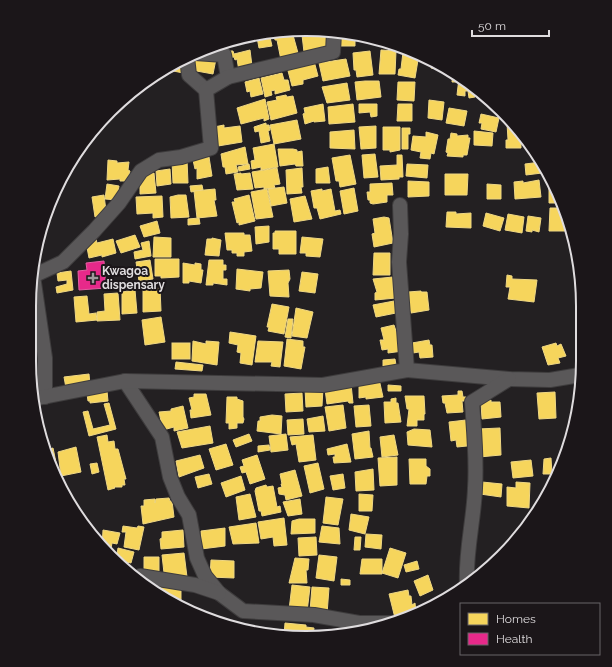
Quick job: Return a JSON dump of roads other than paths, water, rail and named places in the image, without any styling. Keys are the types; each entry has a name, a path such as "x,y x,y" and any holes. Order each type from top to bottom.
{"street":[{"path":"206,90 228,77 333,52 334,38"},
{"path":"210,54 224,55 228,77"},
{"path":"38,274 62,262 94,231 119,203 141,171 159,160 211,148 206,90 188,75 187,64"},
{"path":"400,204 401,234 399,262 407,370"},
{"path":"36,299 45,358 39,398 125,381 323,385 407,370 509,379 550,380 575,376"},
{"path":"468,577 476,459 472,402 509,379"},
{"path":"125,381 162,437 170,477 178,496 189,515 197,558 205,576 219,593 243,611 314,615 365,624"},
{"path":"147,578 195,585 219,593"}],"place":[{"name":"Kwagoa dispensary","path":"93,278"}]}
